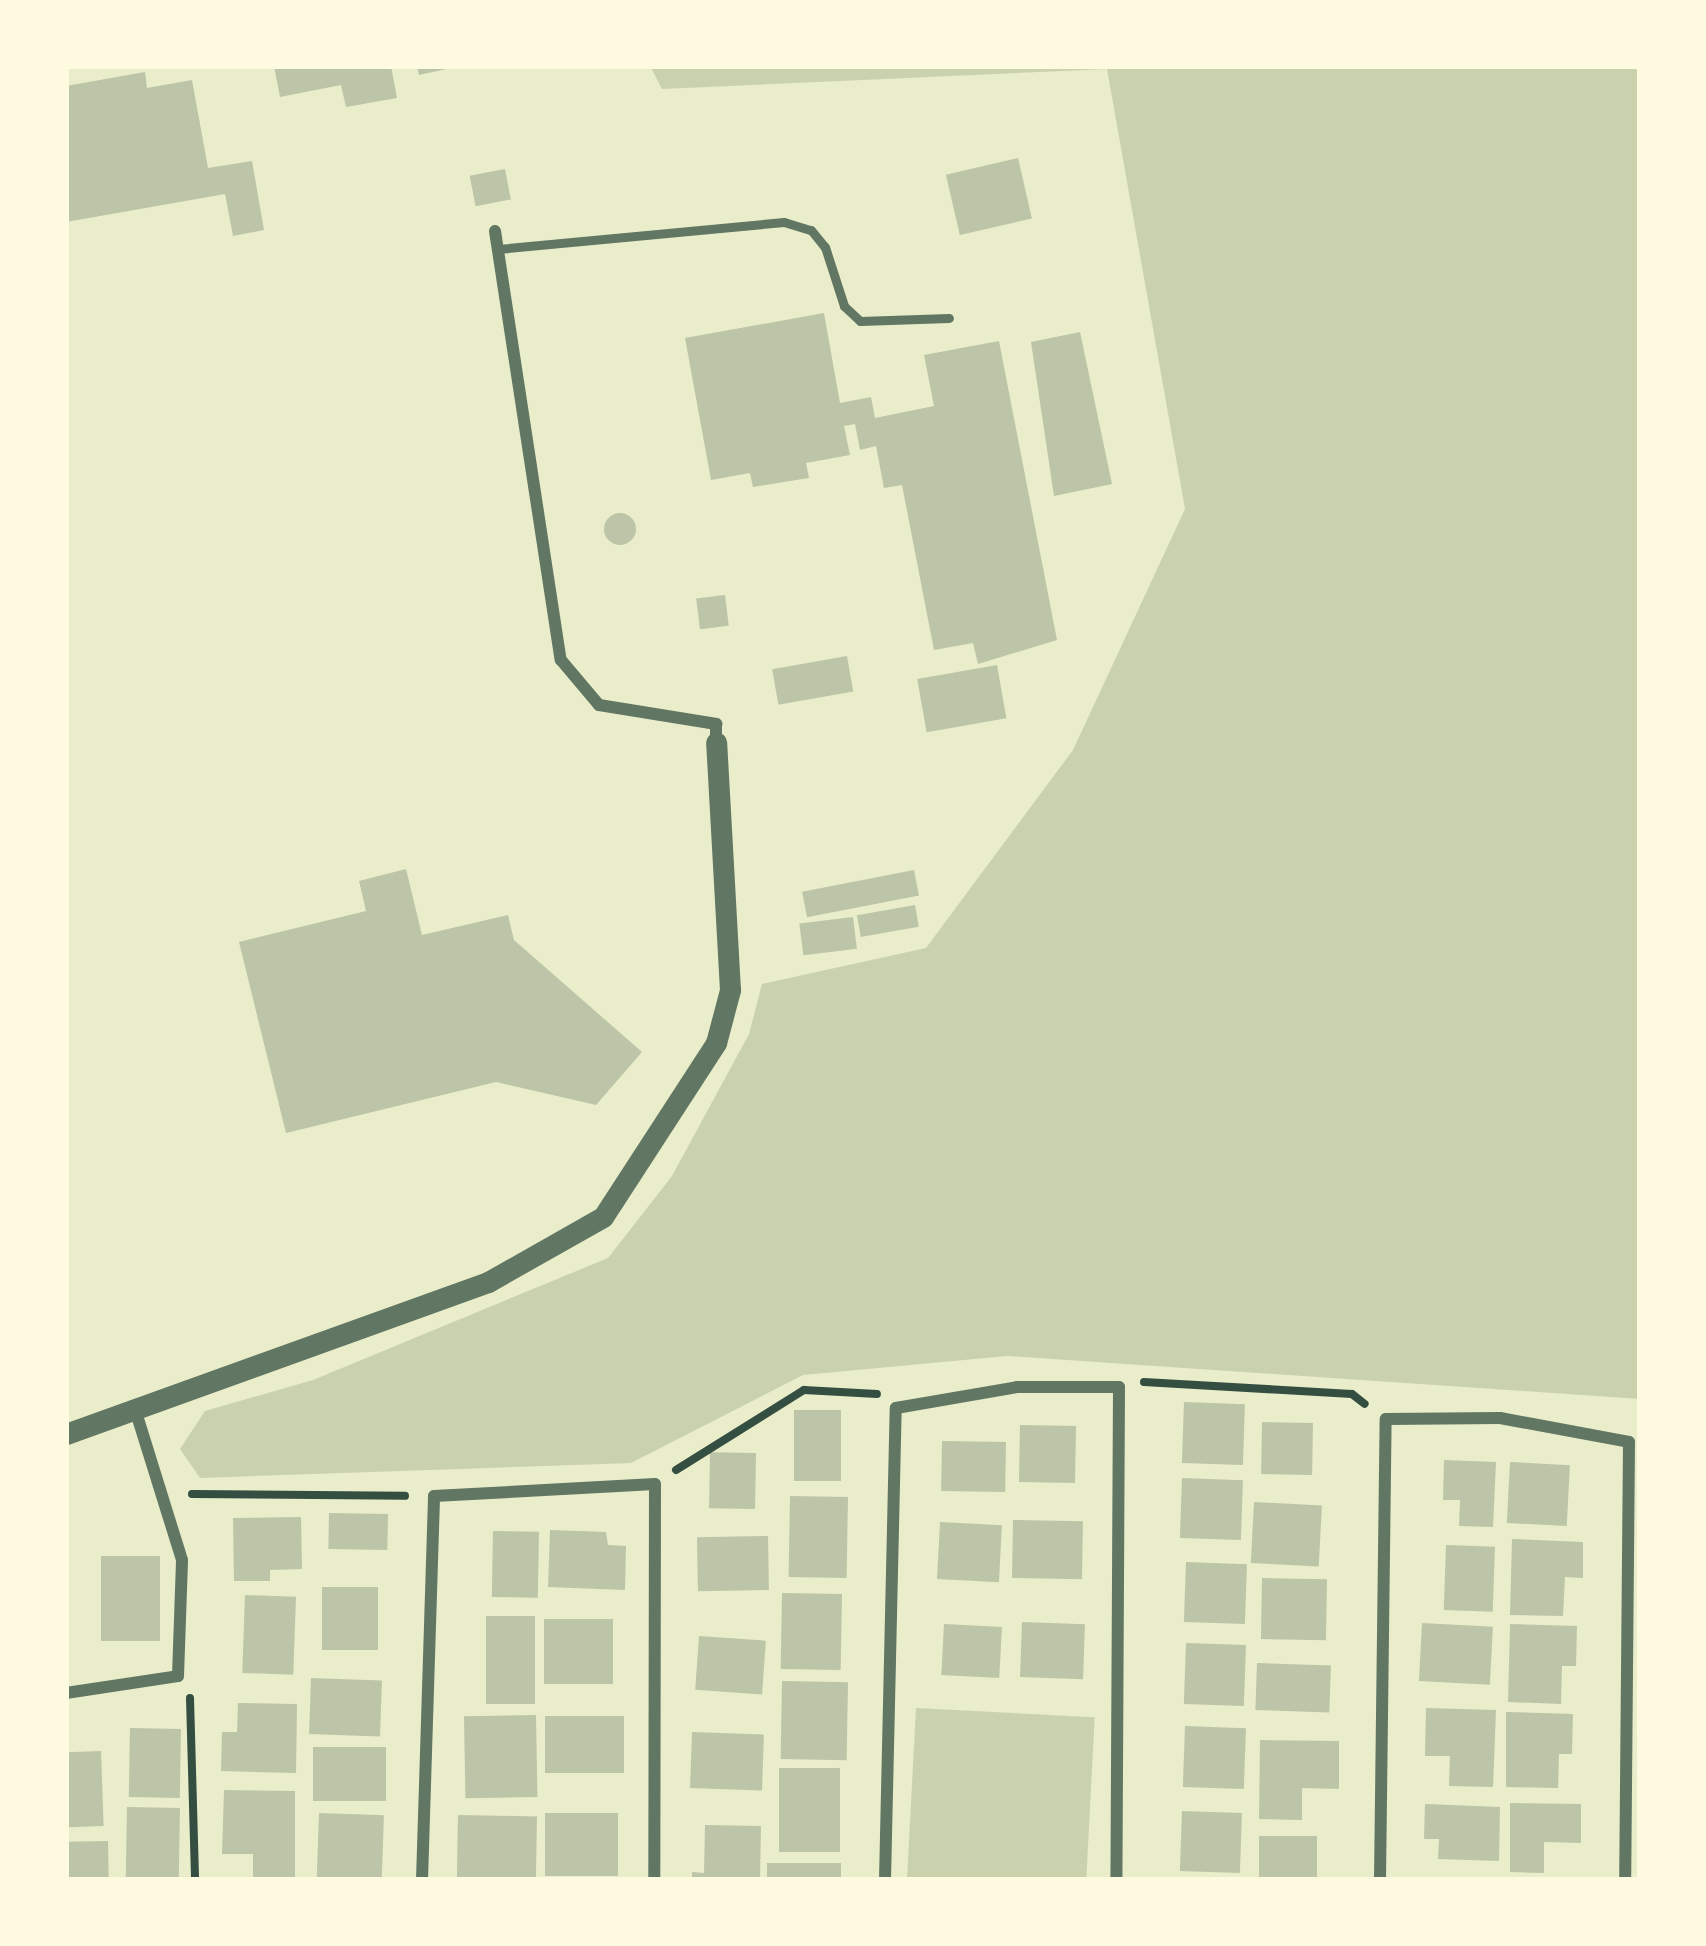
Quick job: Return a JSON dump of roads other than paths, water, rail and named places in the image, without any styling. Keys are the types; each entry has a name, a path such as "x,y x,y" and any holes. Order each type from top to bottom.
{"street":[{"path":"66,1434 488,1282 603,1217 716,1043 730,990 716,724 599,705 561,660 495,231"},
{"path":"885,1880 896,1408 1017,1387 1119,1387 1116,1880"},
{"path":"66,1694 178,1676 182,1560 135,1409"},
{"path":"1380,1880 1386,1419 1500,1418 1629,1442 1624,1880"},
{"path":"422,1880 434,1496 655,1484 654,1880"}],"lane":[{"path":"498,249 784,222 811,230 844,306 860,321 949,318"}]}
